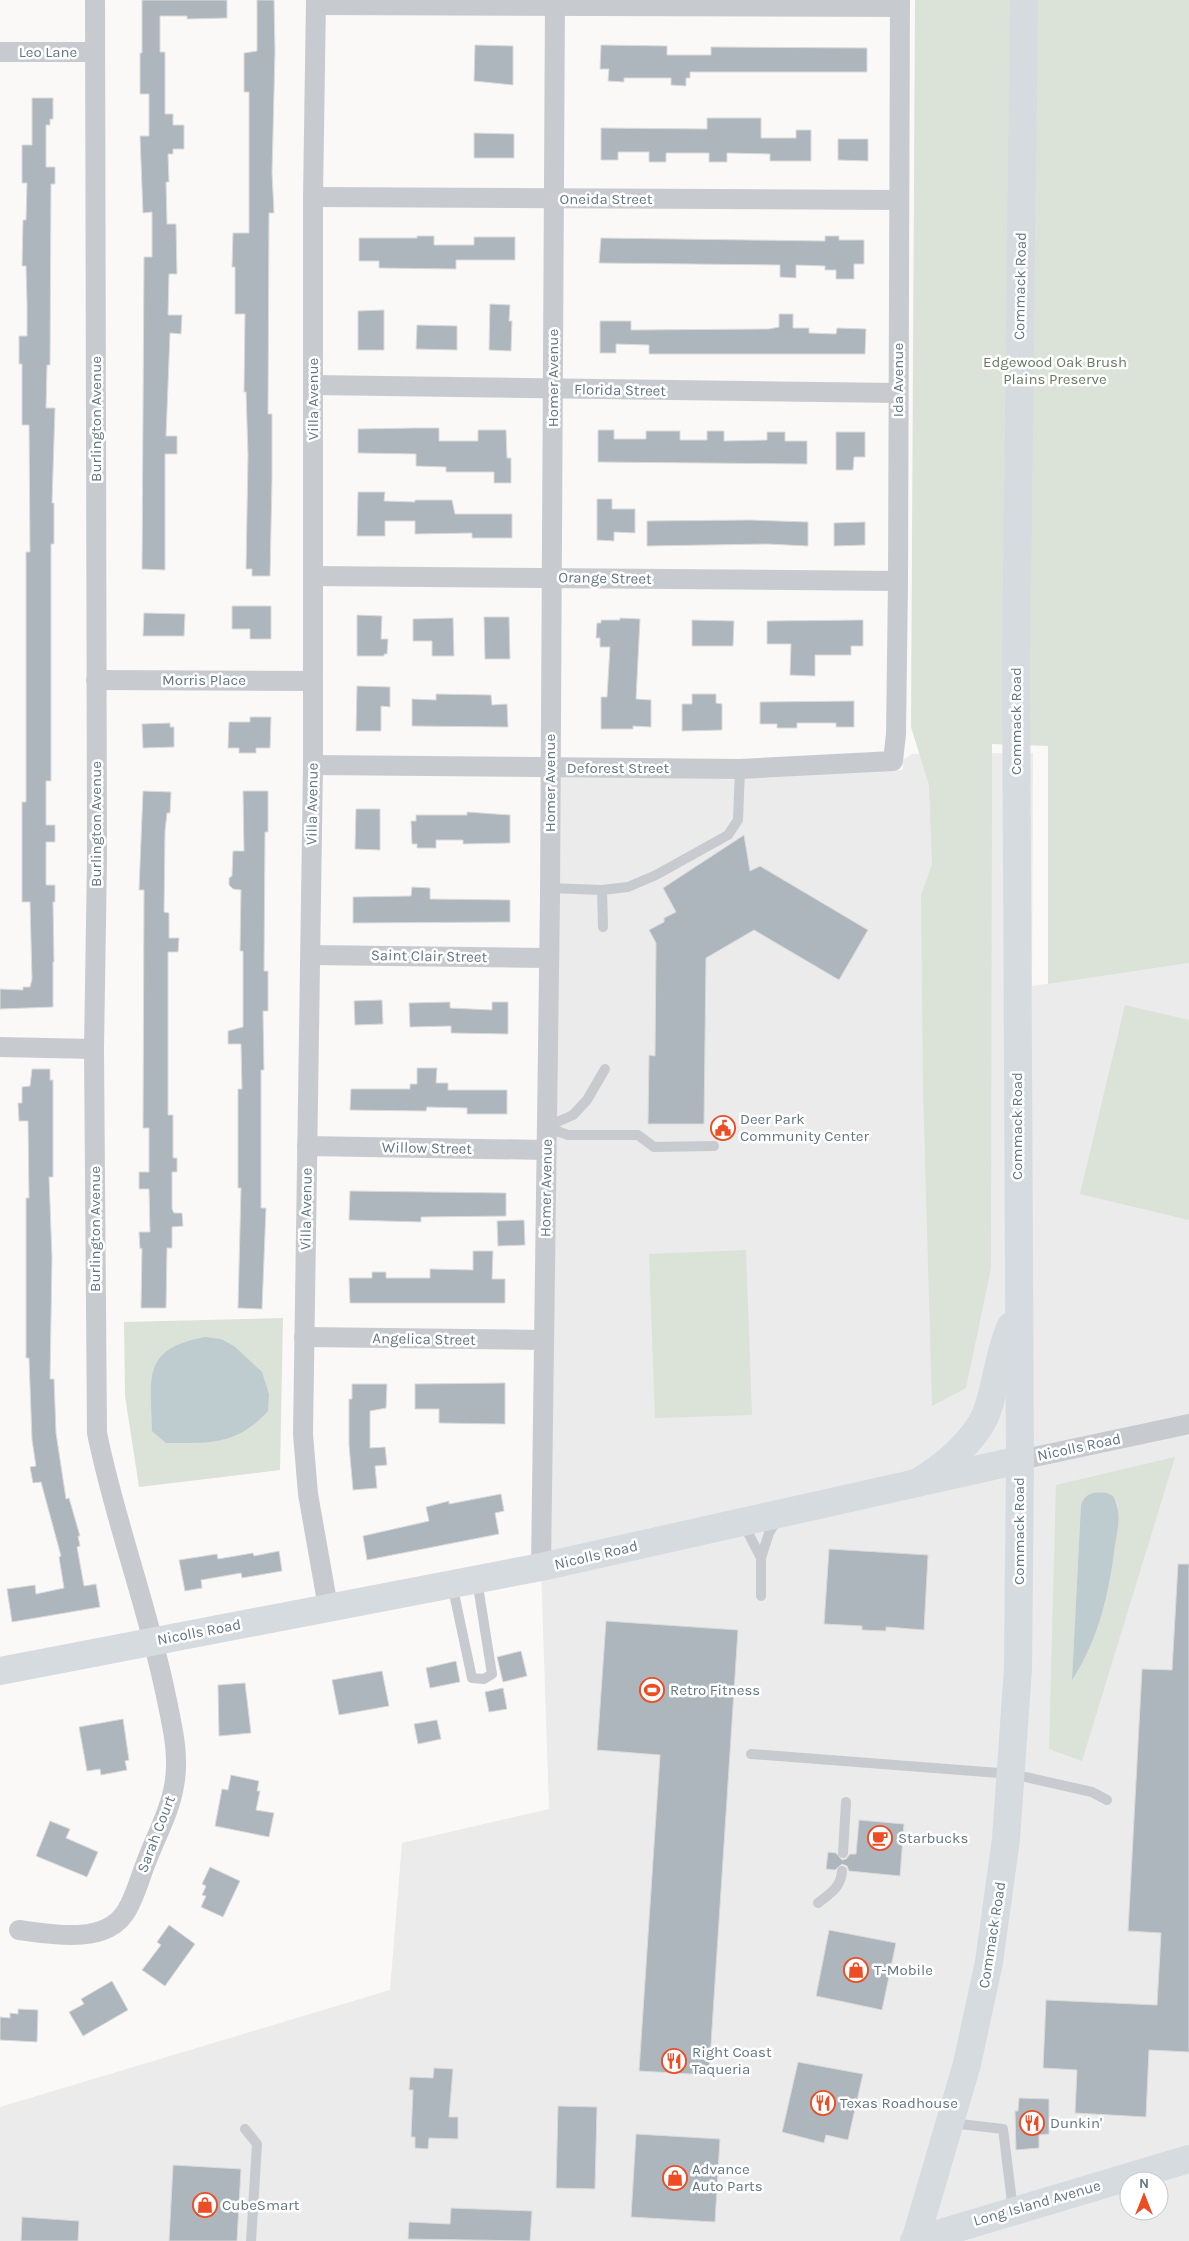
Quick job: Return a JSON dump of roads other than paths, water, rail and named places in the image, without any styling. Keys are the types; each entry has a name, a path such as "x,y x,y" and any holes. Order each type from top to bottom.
{"main road":[{"name":"Commack Road","path":"915,2241 967,2064 989,1962 1006,1839 1018,1668 1020,1460 1017,1313 1016,670 1024,0"},
{"path":"916,1483 936,1471 957,1451 974,1433 986,1414 1003,1344 1017,1313"},
{"name":"Nicolls Road","path":"0,1671 541,1567 1020,1460"},
{"name":"Long Island Avenue","path":"915,2241 1013,2210 1189,2159"}],"street":[{"name":"Burlington Avenue","path":"95,0 96,680 94,1049 97,1433 107,1483 155,1641"},
{"path":"316,2 900,4"},
{"name":"Villa Avenue","path":"316,2 313,197 313,765 303,1434 308,1494 328,1607"},
{"name":"Homer Avenue","path":"541,1567 550,888 549,768 552,578 555,3"},
{"name":"Ida Avenue","path":"893,761 896,734 898,581 900,4"},
{"name":"Leo Lane","path":"0,52 95,52"},
{"name":"Oneida Street","path":"313,197 899,200"},
{"name":"Florida Street","path":"313,385 553,390 898,393"},
{"name":"Orange Street","path":"313,576 898,581"},
{"name":"Morris Place","path":"96,680 312,681"},
{"name":"Deforest Street","path":"313,765 740,769 893,761"},
{"name":"Saint Clair Street","path":"311,955 548,958"},
{"path":"0,1047 94,1049"},
{"name":"Willow Street","path":"307,1146 546,1150"},
{"name":"Angelica Street","path":"304,1337 544,1340"},
{"name":"Nicolls Road","path":"1020,1460 1189,1424"},
{"name":"Sarah Court","path":"19,1930 68,1936 86,1935 108,1927 125,1914 168,1807 175,1784 175,1739 155,1641"}],"lane":[{"path":"550,888 602,890 628,887 656,875 728,835 738,820 740,769"},
{"path":"602,890 603,927"},
{"path":"546,1127 574,1115 587,1100 605,1069"},
{"path":"546,1127 568,1135 638,1136 654,1147 714,1146"},
{"path":"761,1596 761,1558 769,1533 780,1514"},
{"path":"742,1522 761,1558"},
{"path":"464,1581 492,1674 484,1679 472,1678 464,1581"},
{"path":"751,1754 1012,1774 1092,1792 1107,1800"},
{"path":"843,1853 846,1802"},
{"path":"818,1904 835,1890 841,1881 842,1871"},
{"path":"950,2123 1003,2129 1013,2210"},
{"path":"245,2129 257,2144 251,2241"}],"place":[{"name":"Deer Park Community Center","path":"723,1128"},
{"name":"Retro Fitness","path":"652,1690"},
{"name":"Starbucks","path":"880,1838"},
{"name":"T-Mobile","path":"856,1970"},
{"name":"Right Coast Taqueria","path":"674,2061"},
{"name":"Texas Roadhouse","path":"823,2103"},
{"name":"Dunkin'","path":"1032,2123"},
{"name":"Advance Auto Parts","path":"675,2178"},
{"name":"CubeSmart","path":"205,2205"}],"park label":[{"name":"Edgewood Oak Brush Plains Preserve","path":"1055,370"}]}
